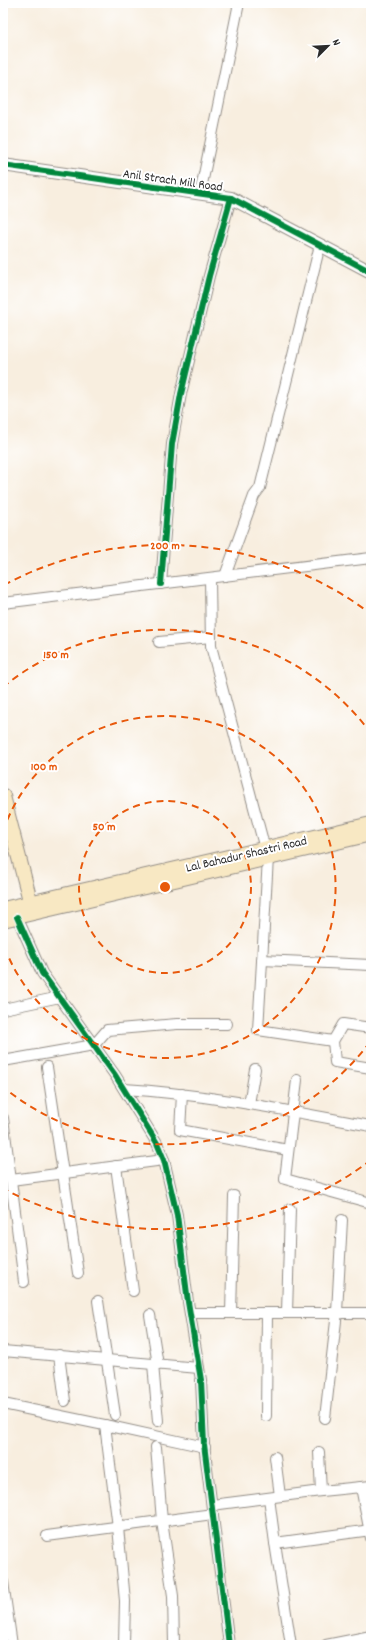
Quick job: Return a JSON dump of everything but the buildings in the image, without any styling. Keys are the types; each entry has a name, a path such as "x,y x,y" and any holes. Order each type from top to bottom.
{"main road":[{"path":"3,796 32,908 10,918"},
{"name":"Lal Bahadur Shastri Road","path":"3,909 32,908 266,853 371,824"},
{"path":"266,853 371,834"}],"street":[{"path":"200,194 239,3"},
{"name":"Anil Strach Mill Road","path":"3,165 231,198 371,272"},
{"path":"161,584 173,437 181,394 209,276 231,198"},
{"path":"225,576 254,496 260,488 320,245"},
{"path":"3,602 371,558"},
{"path":"210,578 211,646 266,853 258,1030 333,1041"},
{"path":"159,642 211,637"},
{"path":"10,918 42,973 124,1089 157,1143 164,1160 177,1215 190,1313 201,1380 205,1448 229,1645"},
{"path":"262,960 371,965"},
{"path":"3,1009 60,997"},
{"path":"3,1061 94,1045 107,1030 177,1024 227,1024"},
{"path":"371,1028 343,1024 333,1041 336,1062 371,1068"},
{"path":"47,1067 78,1273"},
{"path":"249,1104 255,1069"},
{"path":"297,1080 292,1111 285,1179 371,1203"},
{"path":"124,1089 182,1094 249,1104 371,1126"},
{"path":"182,1094 180,1130 288,1150"},
{"path":"3,1118 24,1282"},
{"path":"11,1180 164,1160"},
{"path":"116,1166 133,1291"},
{"path":"231,1313 234,1196"},
{"path":"287,1313 290,1209"},
{"path":"326,1418 337,1312 342,1220"},
{"path":"98,1301 115,1415"},
{"path":"190,1313 371,1313"},
{"path":"266,1416 267,1313"},
{"path":"150,1315 155,1364 158,1422"},
{"path":"3,1351 199,1368"},
{"path":"59,1355 65,1402"},
{"path":"3,1404 205,1448"},
{"path":"105,1425 118,1527 125,1601 124,1645"},
{"path":"156,1446 162,1521 173,1596 174,1645"},
{"path":"319,1452 321,1490"},
{"path":"275,1457 280,1496"},
{"path":"47,1536 162,1521 280,1496 321,1490 366,1486 371,1538"},
{"path":"269,1498 291,1645"},
{"path":"275,1542 371,1530"},
{"path":"3,1582 12,1645"},
{"path":"326,1645 351,1643 371,1636"}],"cycle path":[{"path":"3,165 231,198 371,272"},
{"path":"161,584 172,444 181,394 209,276 231,198"},
{"path":"17,917 42,973 115,1075 157,1143 164,1160 177,1215 188,1302 201,1380 204,1444 229,1645"}]}
